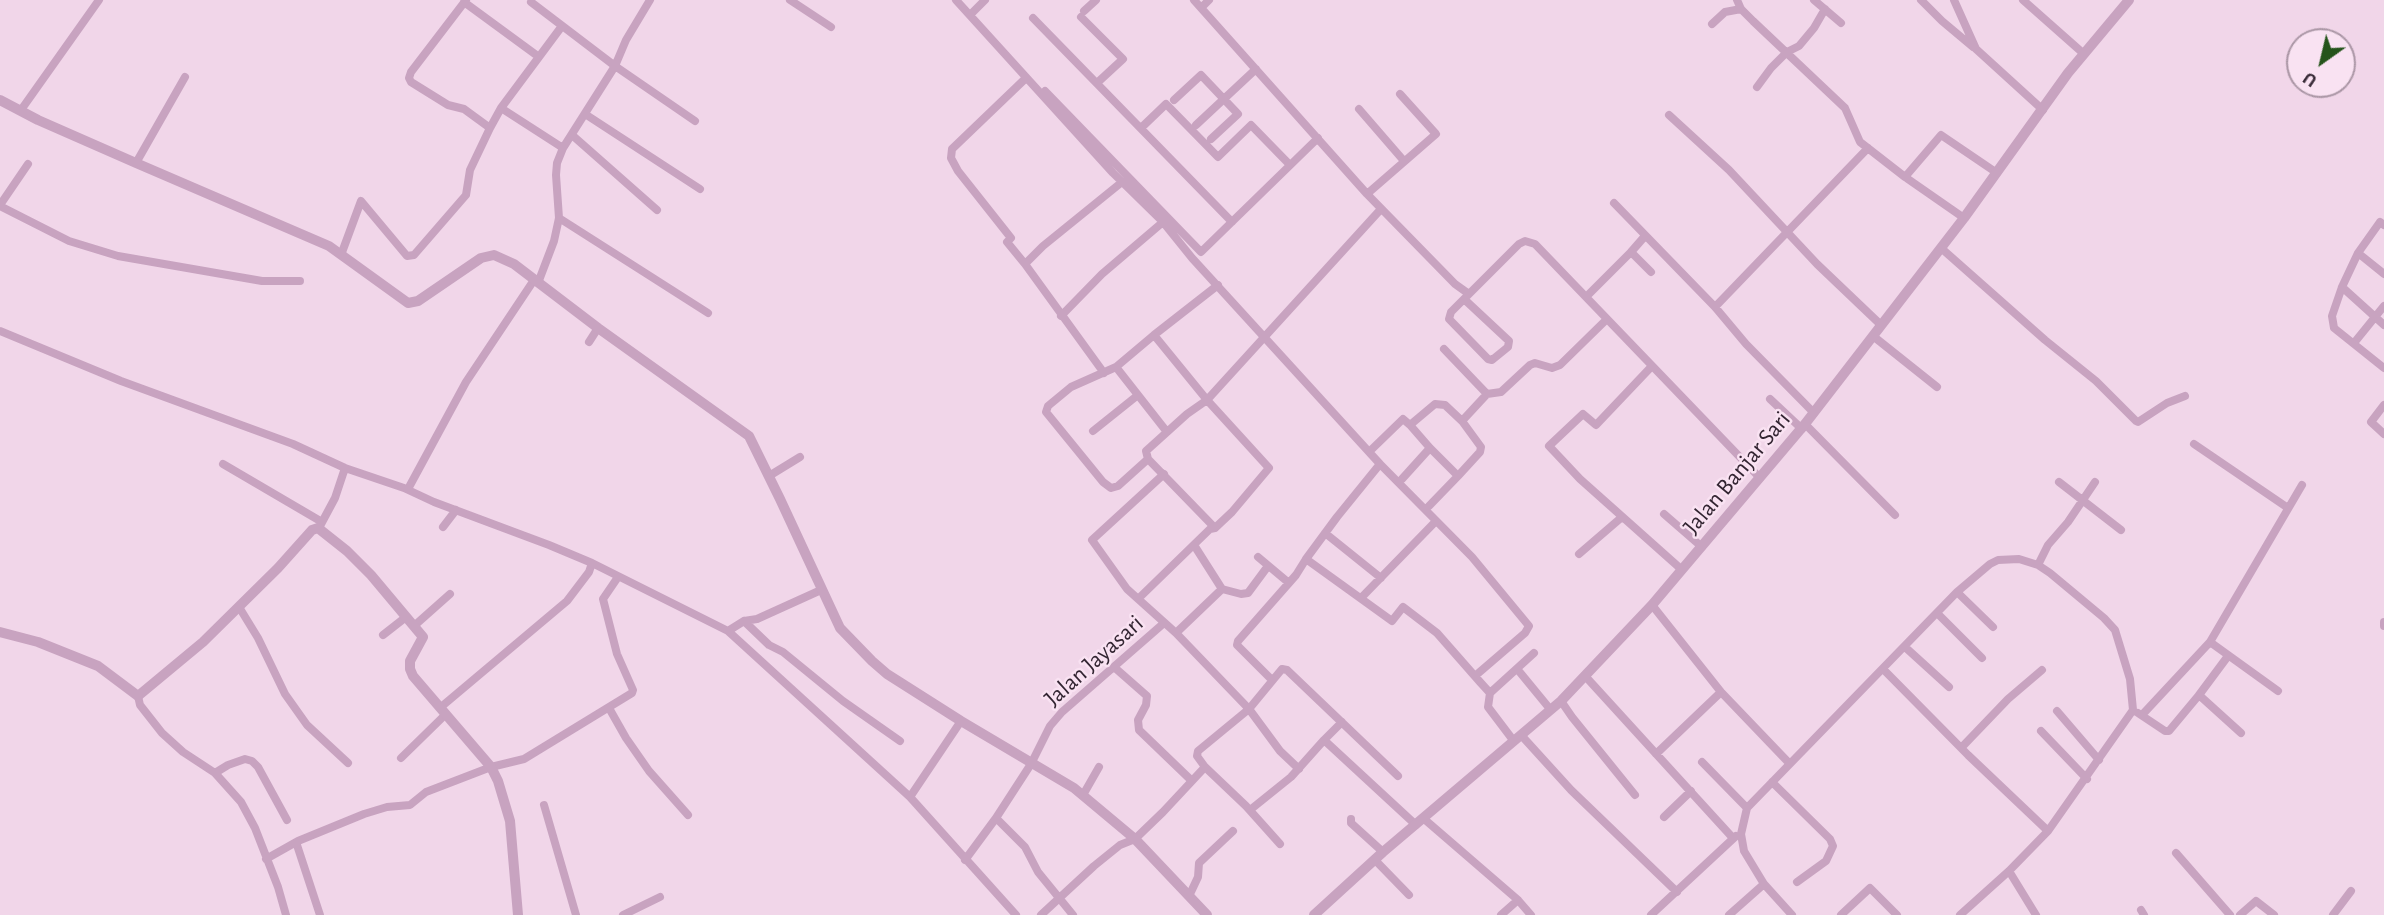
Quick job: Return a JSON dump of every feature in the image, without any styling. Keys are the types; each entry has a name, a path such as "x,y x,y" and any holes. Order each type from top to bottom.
{"street":[{"path":"21,110 99,0"},
{"path":"408,489 466,382 536,281 554,242 559,218 556,175 563,148 615,65 626,40 650,0"},
{"path":"790,0 831,27"},
{"path":"956,0 1122,182 1163,222 1380,464 1472,557 1529,626 1525,633 1475,677"},
{"path":"970,15 985,0"},
{"path":"1096,0 1083,14 1122,59 1097,83"},
{"path":"1194,0 1367,194 1455,284 1466,296 1509,341 1508,347 1492,360 1488,359 1448,319 1466,296 1519,244 1531,242 1542,249 1760,478"},
{"path":"1201,8 1209,0"},
{"path":"1814,0 1841,23"},
{"path":"1921,0 2043,110"},
{"path":"1954,0 1976,49"},
{"path":"2023,0 2084,54"},
{"name":"Jalan Banjar Sari","path":"1314,915 1561,701 1652,605 1803,427 1964,218 2084,54 2129,0"},
{"path":"490,128 464,109 448,105 411,82 411,72 465,1 539,57"},
{"path":"531,2 695,121"},
{"path":"1712,24 1739,4 1845,108 1860,142 1964,218"},
{"path":"1757,87 1787,52 1799,46 1825,9"},
{"path":"1034,18 1232,222"},
{"path":"341,255 361,201 407,256 414,255 466,195 470,170 501,108 562,26"},
{"path":"1196,125 1256,69"},
{"path":"1174,100 1201,75 1224,99 1237,114 1210,139"},
{"path":"136,163 185,77"},
{"path":"1026,78 952,149 951,158 958,171 1011,238 1007,242 1104,373"},
{"path":"1045,92 1201,252 1318,138"},
{"path":"1367,194 1436,134 1401,94"},
{"path":"0,100 136,163 329,246 408,303 418,301 481,258 494,255 514,264 598,328 747,434 840,628 872,661 894,679 1083,795 1135,839 1190,894 1207,915"},
{"path":"1141,128 1166,104 1218,157 1251,125 1290,165"},
{"path":"501,108 563,148"},
{"path":"1359,109 1404,161"},
{"path":"585,114 700,189"},
{"path":"1669,115 1728,170 1881,325"},
{"path":"572,135 657,210"},
{"path":"1905,177 1941,135 1997,173"},
{"path":"1716,307 1868,148"},
{"path":"28,164 0,206 69,241 118,256 262,281 300,281"},
{"path":"1025,264 1042,246 1122,182"},
{"path":"1614,203 1716,307 1745,344 1814,413"},
{"path":"1215,528 1148,459 1146,451 1207,400 1381,209"},
{"path":"559,218 708,313"},
{"path":"1061,316 1102,274 1163,222"},
{"path":"2384,225 2379,222 2358,253 2332,316 2334,328 2384,368"},
{"path":"1586,297 1646,236"},
{"path":"1941,248 2096,382 2135,421 2138,422 2166,403 2185,396"},
{"path":"1631,252 1651,272"},
{"path":"2358,253 2384,274"},
{"path":"1148,459 1118,486 1111,488 1103,482 1046,412 1048,405 1071,387 1116,367 1218,285"},
{"path":"2342,287 2384,325"},
{"path":"2354,342 2384,306"},
{"path":"1462,421 1487,394 1501,392 1530,365 1535,363 1552,368 1560,365 1606,319"},
{"path":"589,342 598,328"},
{"path":"0,331 121,381 293,444 345,468 408,489 592,563 727,631 910,797 1016,915"},
{"path":"1138,599 1210,529 1215,528 1232,513 1269,468 1207,400 1154,335"},
{"path":"1873,336 1937,387"},
{"path":"1444,349 1487,394"},
{"path":"1652,366 1596,425 1583,414 1549,446 1580,479 1681,569"},
{"path":"1116,367 1167,432"},
{"path":"1093,431 1138,394"},
{"path":"1770,399 1895,515"},
{"path":"1410,425 1438,403 1446,406 1462,421 1481,447 1480,452 1429,506"},
{"path":"2384,405 2371,422 2384,434"},
{"path":"1371,450 1403,419 1458,476"},
{"path":"2194,444 2288,508"},
{"path":"1402,479 1430,448"},
{"path":"769,476 800,457"},
{"path":"223,464 320,525 393,600 424,637 410,661 413,676 491,767 504,794 510,821 518,915"},
{"path":"1272,680 1237,645 1238,641 1290,583 1325,533 1380,464"},
{"path":"138,697 203,642 312,530 320,525 335,498 345,468"},
{"path":"1164,474 1092,540 1111,568 1138,599 1176,633 1249,709 1280,751 1298,769"},
{"path":"2059,482 2121,530"},
{"path":"2038,565 2048,545 2068,522 2095,482"},
{"path":"2142,715 2210,642 2302,485"},
{"path":"443,527 456,510"},
{"path":"1664,514 1702,547"},
{"path":"1579,554 1622,517"},
{"path":"1362,598 1436,521"},
{"path":"1325,533 1381,578"},
{"path":"1194,545 1222,589 1248,593 1268,566"},
{"path":"1258,557 1290,583"},
{"path":"1306,559 1392,621 1403,607 1437,633 1490,692"},
{"path":"1651,915 1737,836 1747,808 1957,592 1980,570 1998,561 2020,559 2038,565 2090,606 2115,630 2130,679 2133,710 2048,831 1960,915"},
{"path":"401,758 444,710 567,601 589,572 592,563"},
{"path":"266,859 296,842 364,814 387,807 410,805 426,792 491,767 524,759 633,690 617,654 603,599 618,577"},
{"path":"1176,633 1222,589"},
{"path":"727,631 744,621 757,619 821,590"},
{"path":"1957,592 1993,627"},
{"path":"414,626 450,594"},
{"path":"1652,605 1721,691 1789,763"},
{"path":"239,607 258,638 285,694 307,725 348,763"},
{"path":"1937,612 1982,658"},
{"path":"383,635 406,617"},
{"path":"744,621 769,645 783,652 900,741"},
{"name":"Jalan Jayasari","path":"965,860 1031,764 1050,726 1062,712 1164,623"},
{"path":"0,632 38,642 88,662 113,676 138,697 140,705 162,733 183,752 212,770 232,789 245,808 286,915"},
{"path":"2210,642 2278,691"},
{"path":"1905,647 1949,687"},
{"path":"1534,653 1518,670 1490,692 1488,707 1677,892"},
{"path":"2133,710 2165,732 2169,731 2228,656"},
{"path":"1114,667 1147,696 1146,705 1138,720 1139,730 1192,781"},
{"path":"1280,844 1250,810 1205,767 1200,761 1198,751 1249,709 1282,669 1287,670 1398,776"},
{"path":"1883,669 2048,831"},
{"path":"1518,670 1550,709"},
{"path":"1962,747 2008,699 2042,670"},
{"path":"1586,677 1691,791 1737,836 1764,884 1792,915"},
{"path":"1656,754 1721,691"},
{"path":"2199,695 2241,733"},
{"path":"1561,701 1635,795"},
{"path":"608,708 649,771 688,815"},
{"path":"2057,710 2099,760"},
{"path":"910,797 961,721"},
{"path":"1250,810 1298,769 1342,722"},
{"path":"2041,731 2087,779"},
{"path":"1324,740 1419,822 1518,900 1531,915"},
{"path":"212,770 245,759 252,761 258,766 286,820"},
{"path":"1702,762 1747,808"},
{"path":"1083,795 1099,767"},
{"path":"1041,915 1120,845 1135,839 1205,767"},
{"path":"1772,782 1830,839 1833,846 1826,861 1797,882"},
{"path":"1664,817 1691,791"},
{"path":"544,805 576,915"},
{"path":"996,818 1025,847 1038,872 1073,915"},
{"path":"1351,819 1351,823 1409,895"},
{"path":"1190,894 1198,877 1199,863 1233,831"},
{"path":"296,842 320,915"},
{"path":"2176,853 2231,915"},
{"path":"2009,871 2036,915"},
{"path":"1729,915 1764,884"},
{"path":"1841,915 1870,888 1897,915"},
{"path":"2333,915 2351,891"},
{"path":"623,915 660,897"},
{"path":"1501,915 1518,900"},
{"path":"2240,915 2256,901 2274,915"}]}
